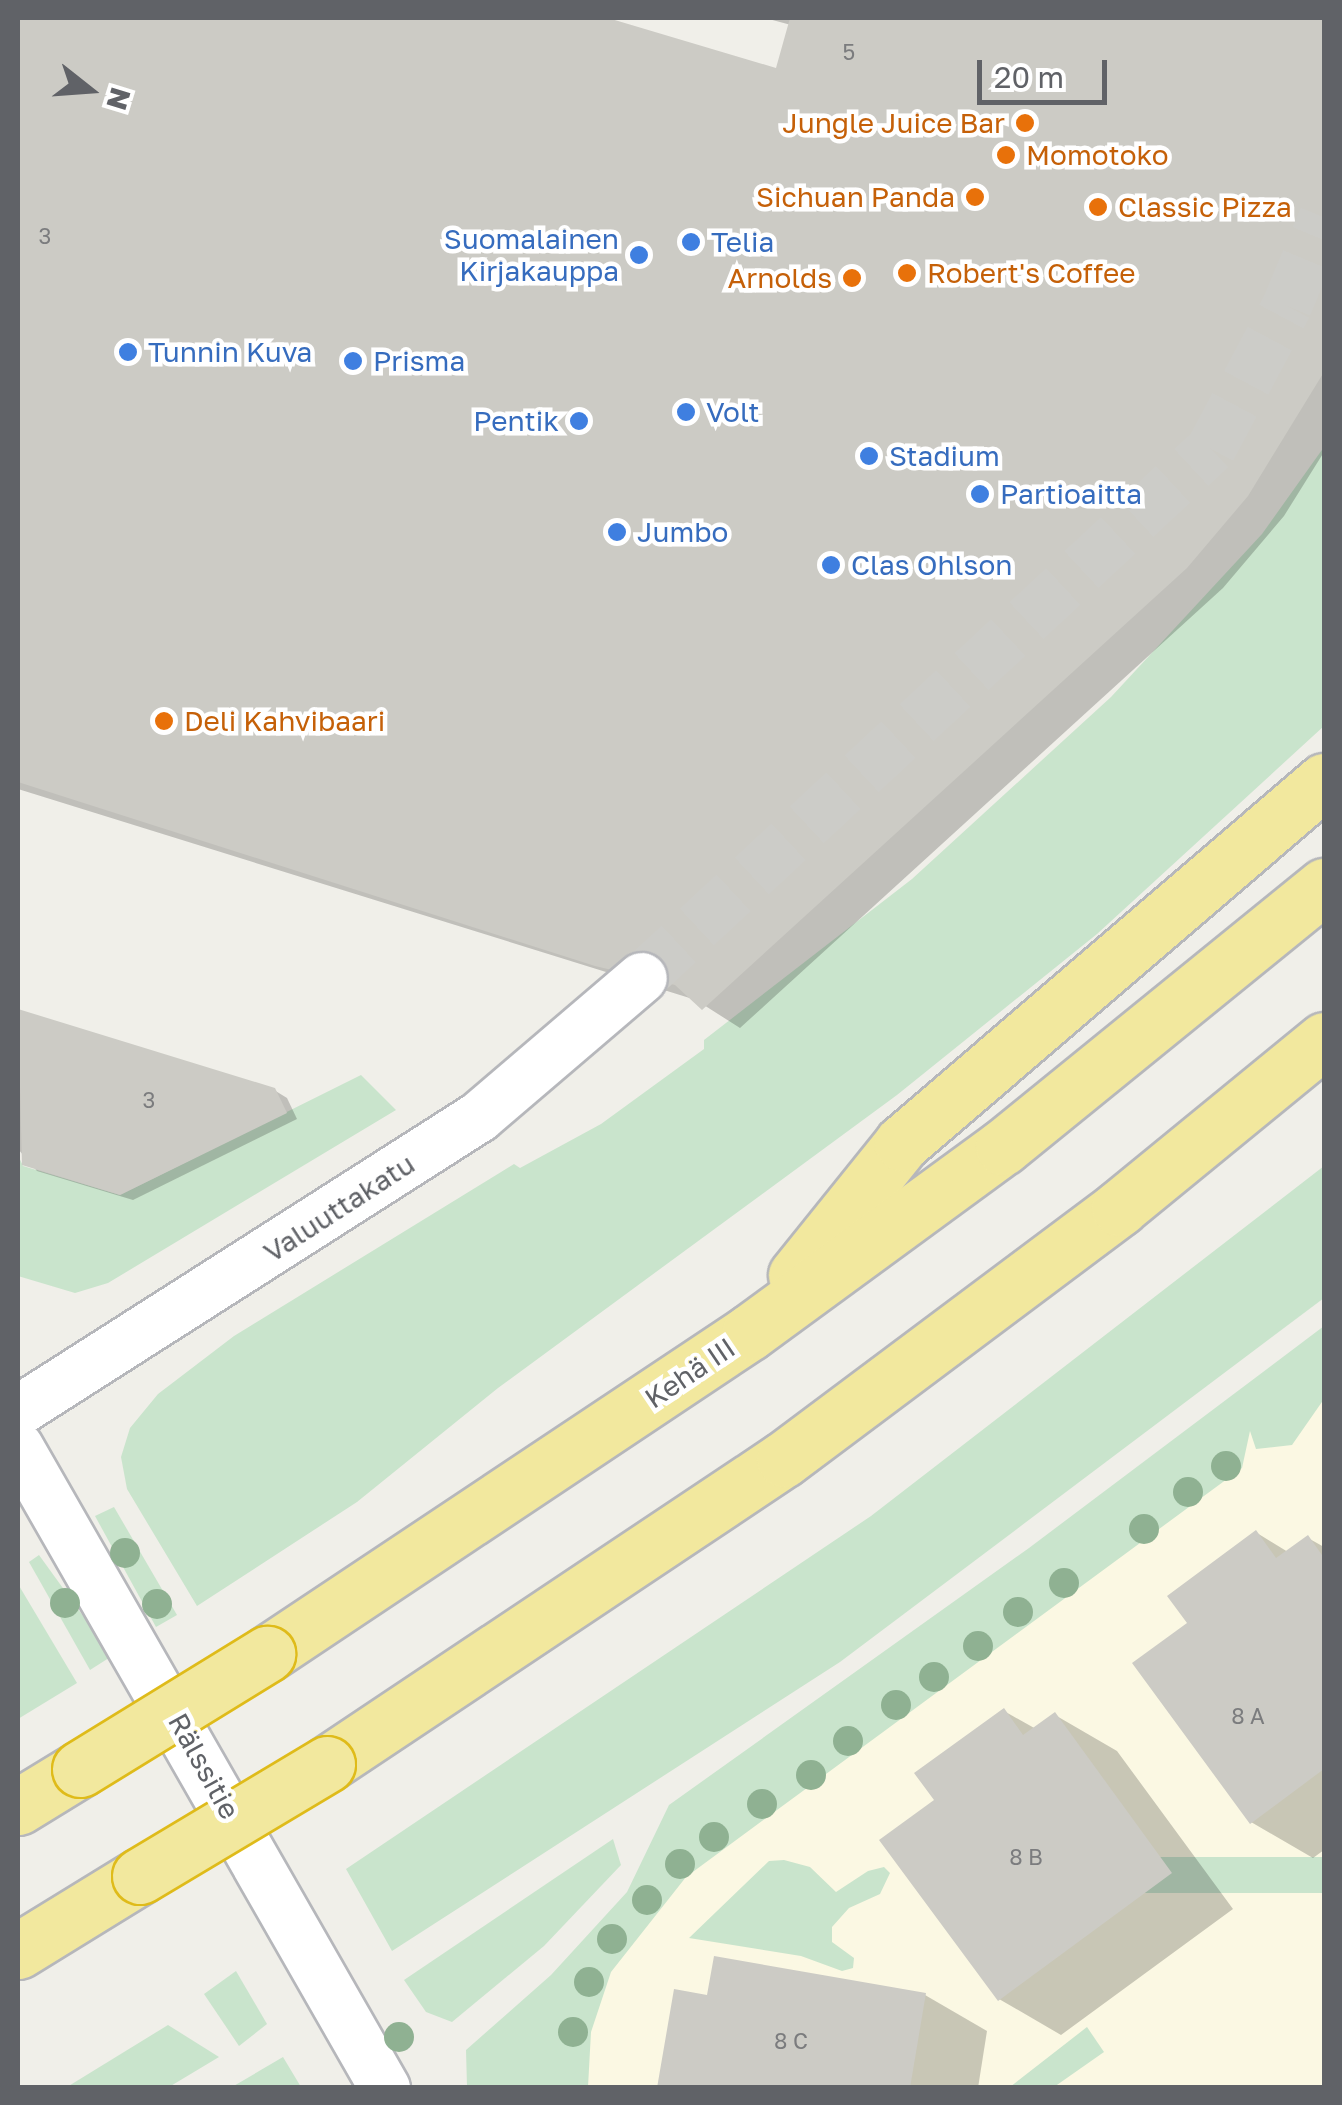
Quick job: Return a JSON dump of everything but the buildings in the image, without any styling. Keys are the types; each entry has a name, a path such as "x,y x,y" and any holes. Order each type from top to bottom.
{"highway":[{"path":"750,1332 902,1143 1324,782"},
{"name":"Kehä III","path":"18,1807 267,1654 750,1332 1003,1147 1324,886"},
{"path":"18,1950 326,1764 784,1458 1119,1208 1324,1040"},
{"path":"1119,1208 1324,1090"}],"street":[{"name":"Valuuttakatu","path":"18,1411 480,1117 642,978"},
{"name":"Rälssitie","path":"18,1447 385,2088"}],"shaded area":[{"path":"1324,1364 1324,2087 553,2088 586,1957"}],"green space":[{"path":"1324,447 1324,726 1097,934 897,1095 498,1388 357,1502 197,1606 127,1489 121,1457 130,1428 158,1394 234,1336 514,1164 520,1168 601,1124 704,1049 704,1040 912,879 1111,697 1262,534"},
{"path":"361,1075 396,1110 108,1283 75,1293 18,1276 18,1155 23,1166 120,1195"},
{"path":"1324,1166 1324,1298 840,1662 392,1951 346,1869 871,1516"},
{"path":"1324,1326 1324,1399 1292,1445 1256,1449 1250,1431 1242,1468 686,1877 611,1972 591,2032 588,2087 467,2087 466,2050 551,1975 627,1892 669,1805 1029,1548"},
{"path":"114,1507 177,1615 156,1627 95,1516"},
{"path":"39,1555 112,1656 90,1670 29,1562"},
{"path":"18,1584 77,1683 18,1719"},
{"path":"613,1839 621,1865 544,1946 452,2022 426,2012 404,1980"},
{"path":"1044,1857 1324,1857 1324,1893 1044,1893"},
{"path":"784,1860 810,1867 836,1892 868,1871 884,1867 890,1873 880,1894 849,1908 832,1927 832,1942 854,1958 853,1968 842,1971 801,1956 689,1938 769,1861"},
{"path":"236,1971 267,2024 239,2046 204,1994"},
{"path":"168,2025 219,2057 169,2087 67,2087"},
{"path":"1087,2027 1104,2052 1054,2087 1010,2087"},
{"path":"283,2057 301,2087 232,2087"}],"tunnel":[{"path":"642,978 1211,449 1287,306 1324,217"}],"place":[{"name":"Jungle Juice Bar","path":"1025,123"},
{"name":"Momotoko","path":"1006,155"},
{"name":"Sichuan Panda","path":"975,197"},
{"name":"Classic Pizza","path":"1098,207"},
{"name":"Telia","path":"691,242"},
{"name":"Suomalainen Kirjakauppa","path":"639,255"},
{"name":"Robert's Coffee","path":"907,273"},
{"name":"Arnolds","path":"852,278"},
{"name":"Tunnin Kuva","path":"128,352"},
{"name":"Prisma","path":"353,361"},
{"name":"Volt","path":"686,412"},
{"name":"Pentik","path":"579,421"},
{"name":"Stadium","path":"869,456"},
{"name":"Partioaitta","path":"980,494"},
{"name":"Jumbo","path":"617,532"},
{"name":"Clas Ohlson","path":"831,565"},
{"name":"Deli Kahvibaari","path":"164,721"}]}
